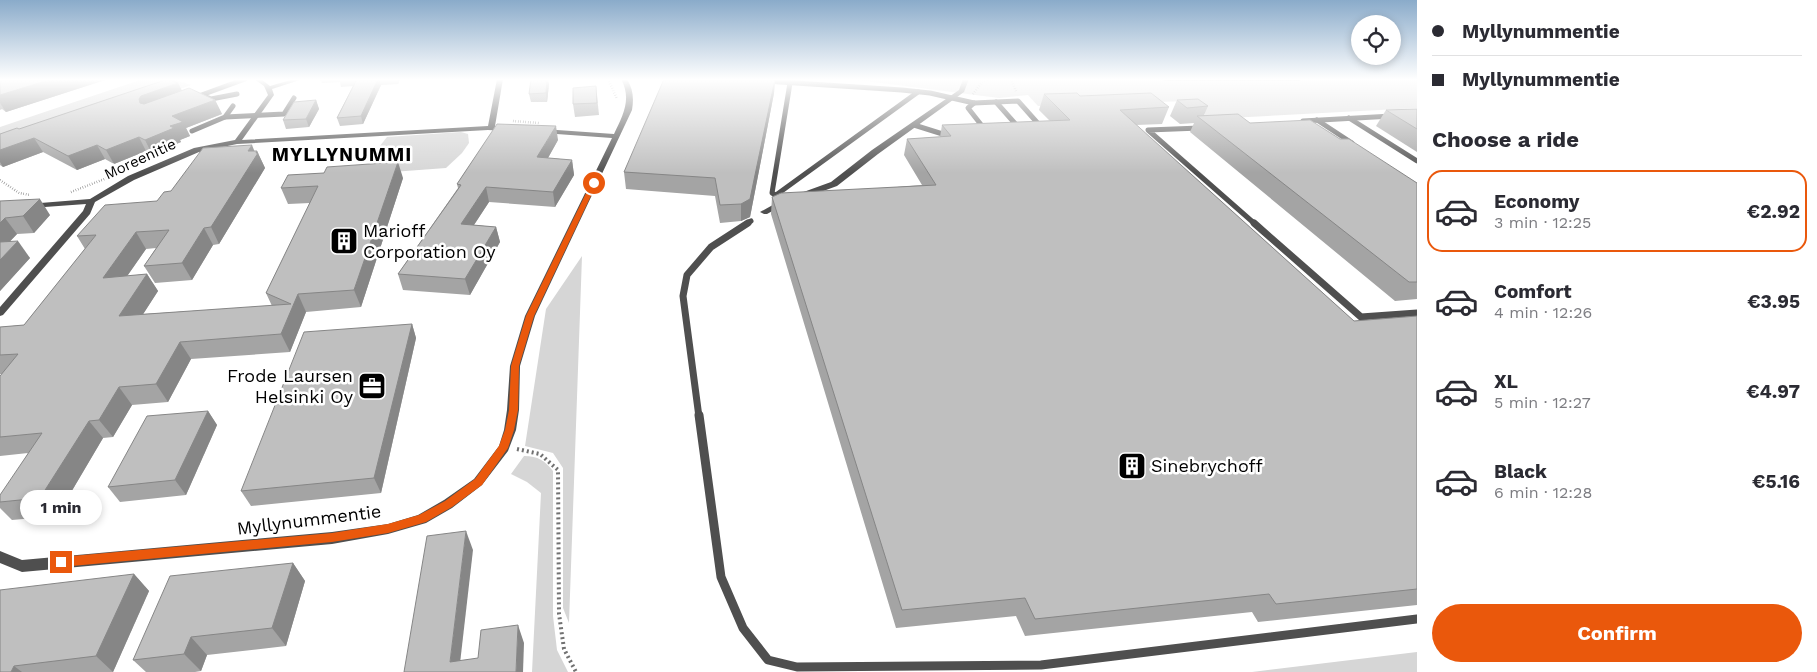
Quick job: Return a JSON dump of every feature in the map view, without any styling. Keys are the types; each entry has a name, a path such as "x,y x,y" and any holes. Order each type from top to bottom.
{"street":[{"path":"237,142 261,110"},
{"path":"491,128 494,110"},
{"name":"Myllynummentie","path":"0,557 22,566 332,538 388,529 422,519 448,504 478,482 504,448 510,430 513,410 515,366 530,316 629,110"},
{"path":"764,212 834,184 935,110"},
{"name":"Moreenitie","path":"0,313 87,212 92,200 131,178 197,150 237,142 491,128 517,130"},
{"path":"535,130 617,136"},
{"path":"19,205 72,204 92,200"}],"lane":[{"path":"225,118 230,110"},
{"path":"192,131 225,118 284,114 286,110"},
{"path":"785,110 772,193 792,200"},
{"path":"776,195 893,110"},
{"path":"970,110 990,135 982,136"},
{"path":"1003,110 1024,134 1014,134"},
{"path":"1027,110 1047,132 1039,133"},
{"path":"1298,121 1397,115"},
{"path":"1348,118 1417,161"},
{"path":"1317,120 1356,145"},
{"path":"914,125 935,133 956,136"},
{"path":"1211,127 1148,130 1361,317 1417,313"},
{"path":"751,221 711,247 687,275 683,296 721,577 743,628 768,660 797,667 1041,665 1417,619"}],"path":[{"path":"504,448 531,450 549,458 558,470 559,614 564,649 576,672"}],"shaded area":[{"path":"50,110 119,110 0,144 0,127"},
{"path":"1199,110 1373,110 1210,119"},
{"path":"461,132 468,134 469,143 462,153 446,168 365,174 372,156 387,137"},
{"path":"582,256 569,623 563,608 563,468 553,453 525,446 546,309"},
{"path":"524,456 541,460 553,471 553,616 557,650 568,672 532,672 541,493 527,482 511,474"},
{"path":"1417,652 1417,672 1252,672"}],"building":[{"path":"75,110 187,110 172,116 183,122 170,126 174,128 145,140 139,137 106,150 97,145 68,156 34,138 0,150 0,134"},
{"path":"289,110 311,110 306,119 283,120"},
{"path":"341,110 364,110 361,116 337,118"},
{"path":"651,110 768,110 750,199 741,204 720,205 715,178 624,172"},
{"name":"Sinebrychoff","path":"1060,110 1120,110 1354,321 1417,316 1417,589 1276,604 1269,594 1035,619 1025,598 902,610 772,197 781,193 936,185 907,139 951,136 942,125 1070,120"},
{"path":"1387,110 1417,110 1417,129"},
{"path":"1238,114 1250,123 1310,120 1340,139 1349,139 1417,183 1417,282 1409,282 1197,116"},
{"path":"497,124 556,126 537,157 572,160 553,192 486,187 461,224 496,227 465,279 398,274 461,185 457,184"},
{"path":"252,145 248,151 257,151 256,153 258,153 211,227 204,228 182,263 144,266 169,230 136,232 103,278 147,274 119,316 291,304 266,293 318,186 281,188 288,175 324,173 327,167 398,162 354,290 298,294 281,334 180,342 156,384 119,387 99,420 89,421 40,498 0,502 0,495 42,433 0,437 0,376 18,354 0,355 0,327 24,325 96,235 77,236 105,205 157,201 164,192 171,191 203,148"},
{"path":"40,199 23,216 5,218 0,223 0,201"},
{"path":"18,241 0,260 0,242"},
{"path":"412,324 374,478 241,491 304,332"},
{"path":"208,411 175,480 108,487 147,416"},
{"path":"466,531 450,662 478,658 481,630 518,625 516,672 404,672 427,536"},
{"path":"293,563 272,628 191,637 184,654 133,660 170,576"},
{"path":"134,574 96,656 14,666 11,672 0,672 0,590"}],"place":[{"name":"Marioff Corporation Oy","path":"344,241"},
{"name":"Frode Laursen Helsinki Oy","path":"372,386"},
{"name":"Sinebrychoff","path":"1132,466"}],"district":[{"name":"MYLLYNUMMI","path":"342,154"}],"route":[{"path":"61,562 332,538 388,529 422,519 448,504 478,482 504,448 510,430 513,410 515,366 530,316 594,183"}]}
